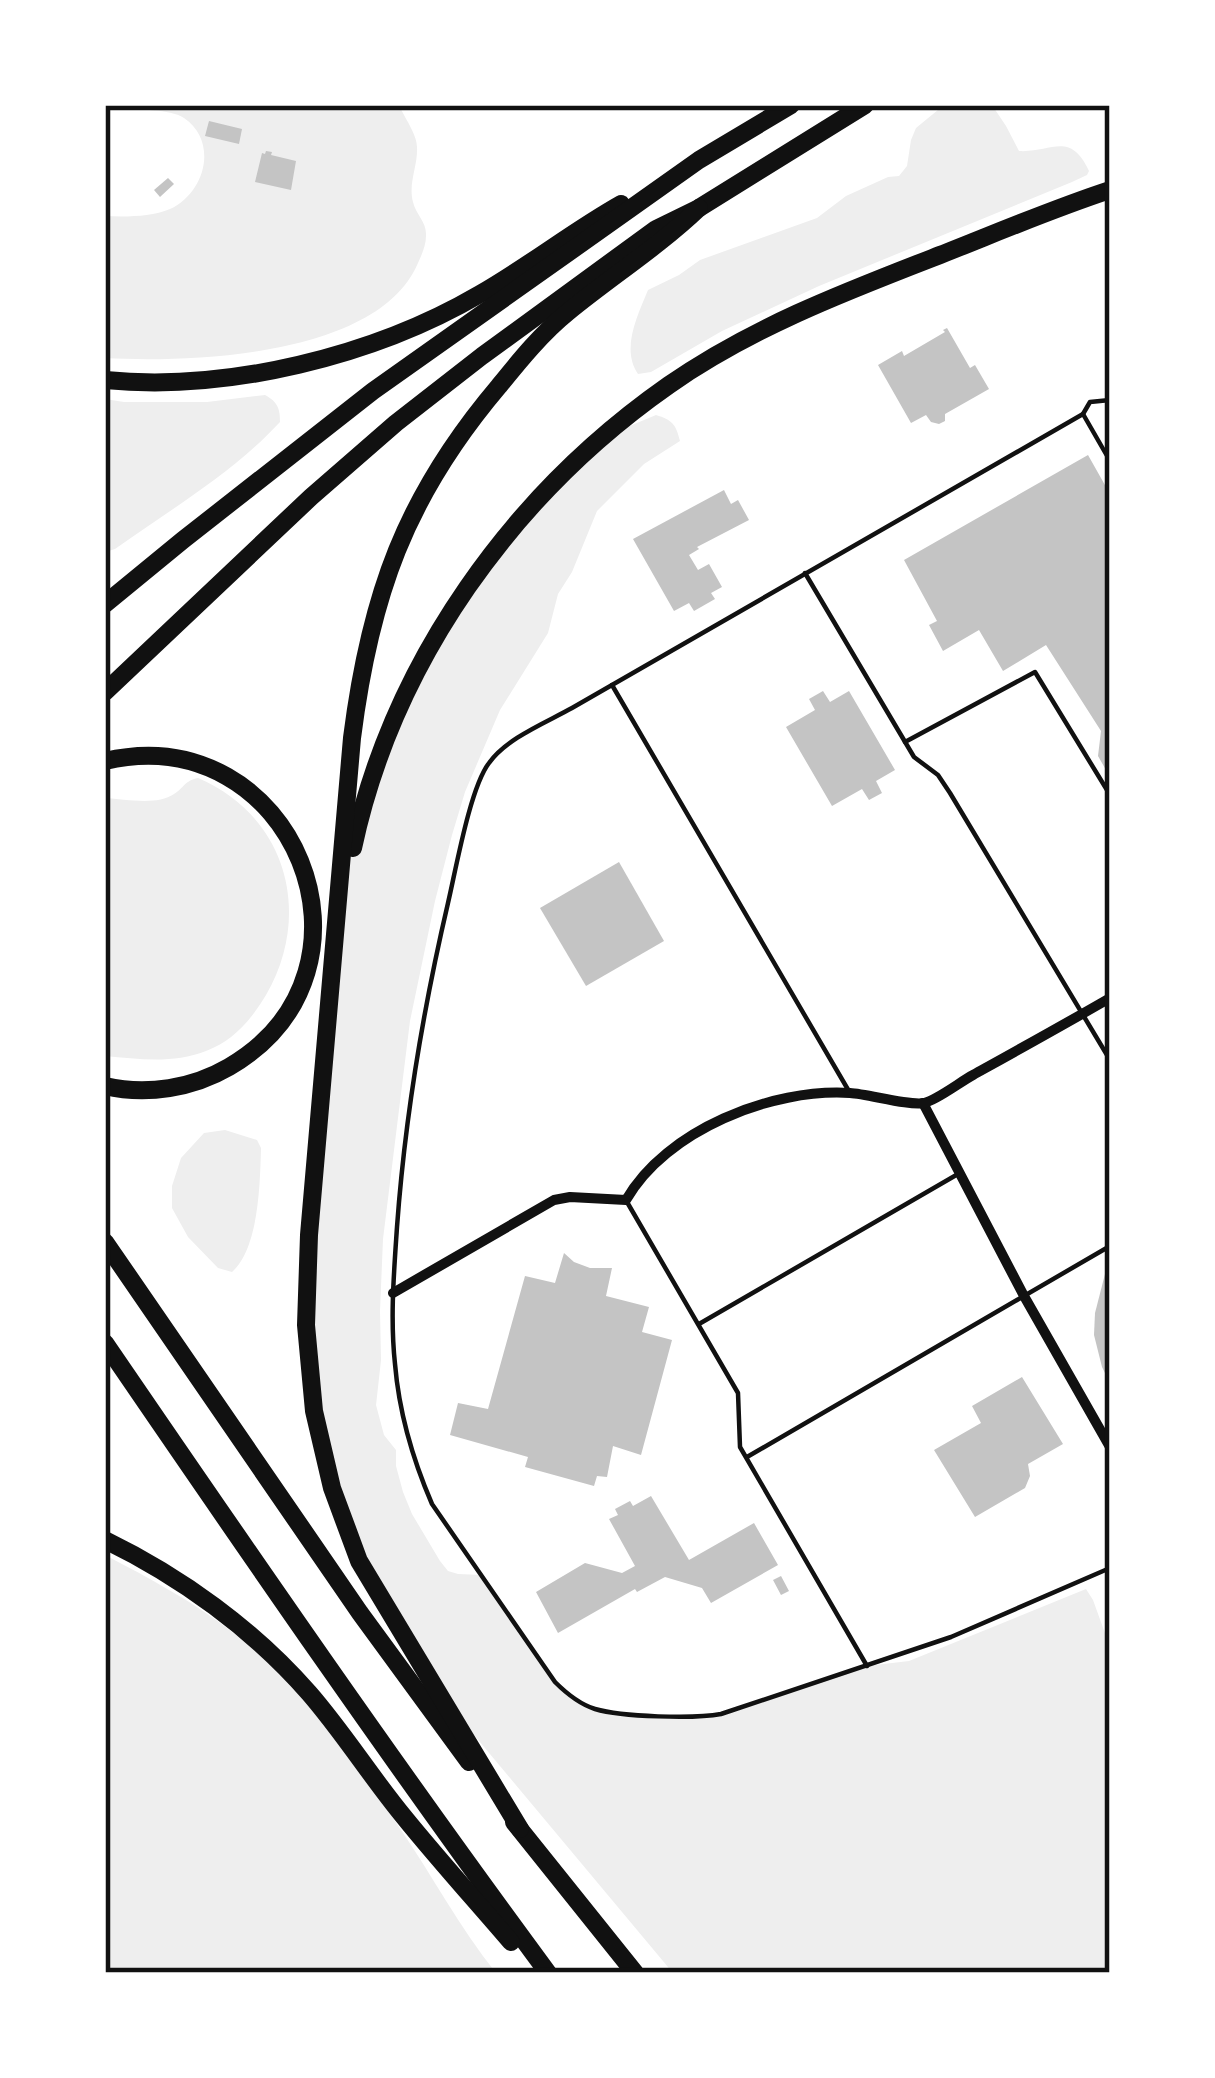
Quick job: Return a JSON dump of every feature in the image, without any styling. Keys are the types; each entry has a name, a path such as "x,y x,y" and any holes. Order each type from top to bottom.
{"highway":[{"path":"105,380 214,378 265,371 366,345 426,322 791,105"},
{"path":"105,692 396,423 656,229 699,208 865,105"},
{"path":"105,604 374,391 699,160"},
{"path":"339,911 362,802 426,653 488,559 570,466 670,385 783,319 1110,190"},
{"path":"520,1829 358,1561 332,1488 314,1411 306,1283 346,796 361,669 380,594 392,557 440,464 480,407 566,314 699,208"},
{"path":"105,761 145,755 180,759 215,770 247,788 279,821 299,854 308,876 313,931 306,974 296,999 274,1031 243,1059 187,1085 159,1090 105,1086"},
{"path":"105,1242 360,1613 520,1829 635,1973"},
{"path":"105,1343 312,1648 548,1973"},
{"path":"105,1540 207,1601 309,1692 402,1814 538,1973"}],"street":[{"path":"393,1293 554,1200 626,1200 671,1151 750,1107 781,1098 850,1093 923,1103 1110,998"},
{"path":"923,1103 1024,1296 1110,1446"}],"lane":[{"path":"1110,400 1090,402 1083,414 509,745 491,760 479,781 449,896 417,1052 393,1293 401,1402 432,1504 565,1692 582,1703 606,1711 710,1716 951,1637 1110,1568"},
{"path":"1083,414 1110,461"},
{"path":"805,573 914,757 938,775 1110,1060"},
{"path":"905,742 1035,672 1110,790"},
{"path":"612,685 850,1093"},
{"path":"699,1324 958,1174"},
{"path":"626,1200 738,1393 740,1447 867,1666"},
{"path":"746,1457 1110,1246"}],"shaded area":[{"path":"120,105 399,105 416,142 412,195 426,236 418,263 397,294 365,318 325,335 232,355 105,358 105,216 170,209 199,180 204,153 195,128 184,118"},
{"path":"944,105 992,105 1019,151 1067,147 1082,158 1089,171 819,286 722,331 651,372 638,374 631,344 648,290 700,260 817,218 846,196 899,176 907,166 916,128"},
{"path":"265,395 277,406 280,422 262,440 201,490 105,552 105,399 207,402"},
{"path":"656,415 672,424 680,441 644,464 597,511 558,594 548,633 500,710 452,835 410,1021 383,1239 376,1405 384,1435 396,1450 396,1466 412,1514 448,1571 482,1575 556,1682 582,1703 606,1711 710,1716 867,1666 909,1661 1086,1589 1110,1647 1110,1973 673,1973 444,1699 359,1561 308,1365 339,911 362,802 454,607 601,438"},
{"path":"198,778 228,795 271,842 289,901 280,964 254,1013 216,1047 169,1059 105,1056 105,798 159,800"},
{"path":"225,1130 257,1140 261,1148 253,1231 232,1272 218,1268 188,1237 172,1208 172,1186 181,1158 204,1133"},
{"path":"105,1555 216,1620 301,1697 381,1801 496,1973 105,1973"}],"building":[{"path":"209,121 242,129 239,144 205,136"},
{"path":"266,151 296,161 291,190 255,182"},
{"path":"168,178 174,184 160,197 154,190"},
{"path":"947,328 970,368 975,365 989,389 945,414 945,421 939,424 926,415 911,423 878,365 902,351 904,356"},
{"path":"1088,455 1110,494 1110,770 1098,756 1101,731 1046,645 1003,671 979,630 943,651 929,625 937,621 904,560"},
{"path":"724,490 731,504 738,500 749,520 689,555 698,570 709,564 722,587 711,593 715,599 694,611 689,603 674,611 633,539"},
{"path":"823,691 830,702 849,691 895,770 876,781 882,793 869,800 862,789 832,806 786,727 815,710 809,699"},
{"path":"619,862 664,941 586,986 540,908"},
{"path":"564,1253 590,1268 612,1268 606,1296 649,1307 642,1332 672,1340 641,1455 613,1446 607,1477 597,1476 594,1486 525,1467 528,1457 450,1435 458,1403 488,1409 525,1276 555,1283"},
{"path":"1105,1274 1110,1274 1110,1383 1094,1335"},
{"path":"1022,1377 1063,1444 1028,1464 1025,1488 975,1517 934,1450 981,1423 972,1406"},
{"path":"651,1496 689,1560 754,1523 778,1565 711,1603 702,1588 665,1577 558,1633 536,1592 585,1563 622,1573 635,1566 609,1519 618,1515 615,1509"},
{"path":"781,1576 789,1591 781,1595 773,1580"}]}
